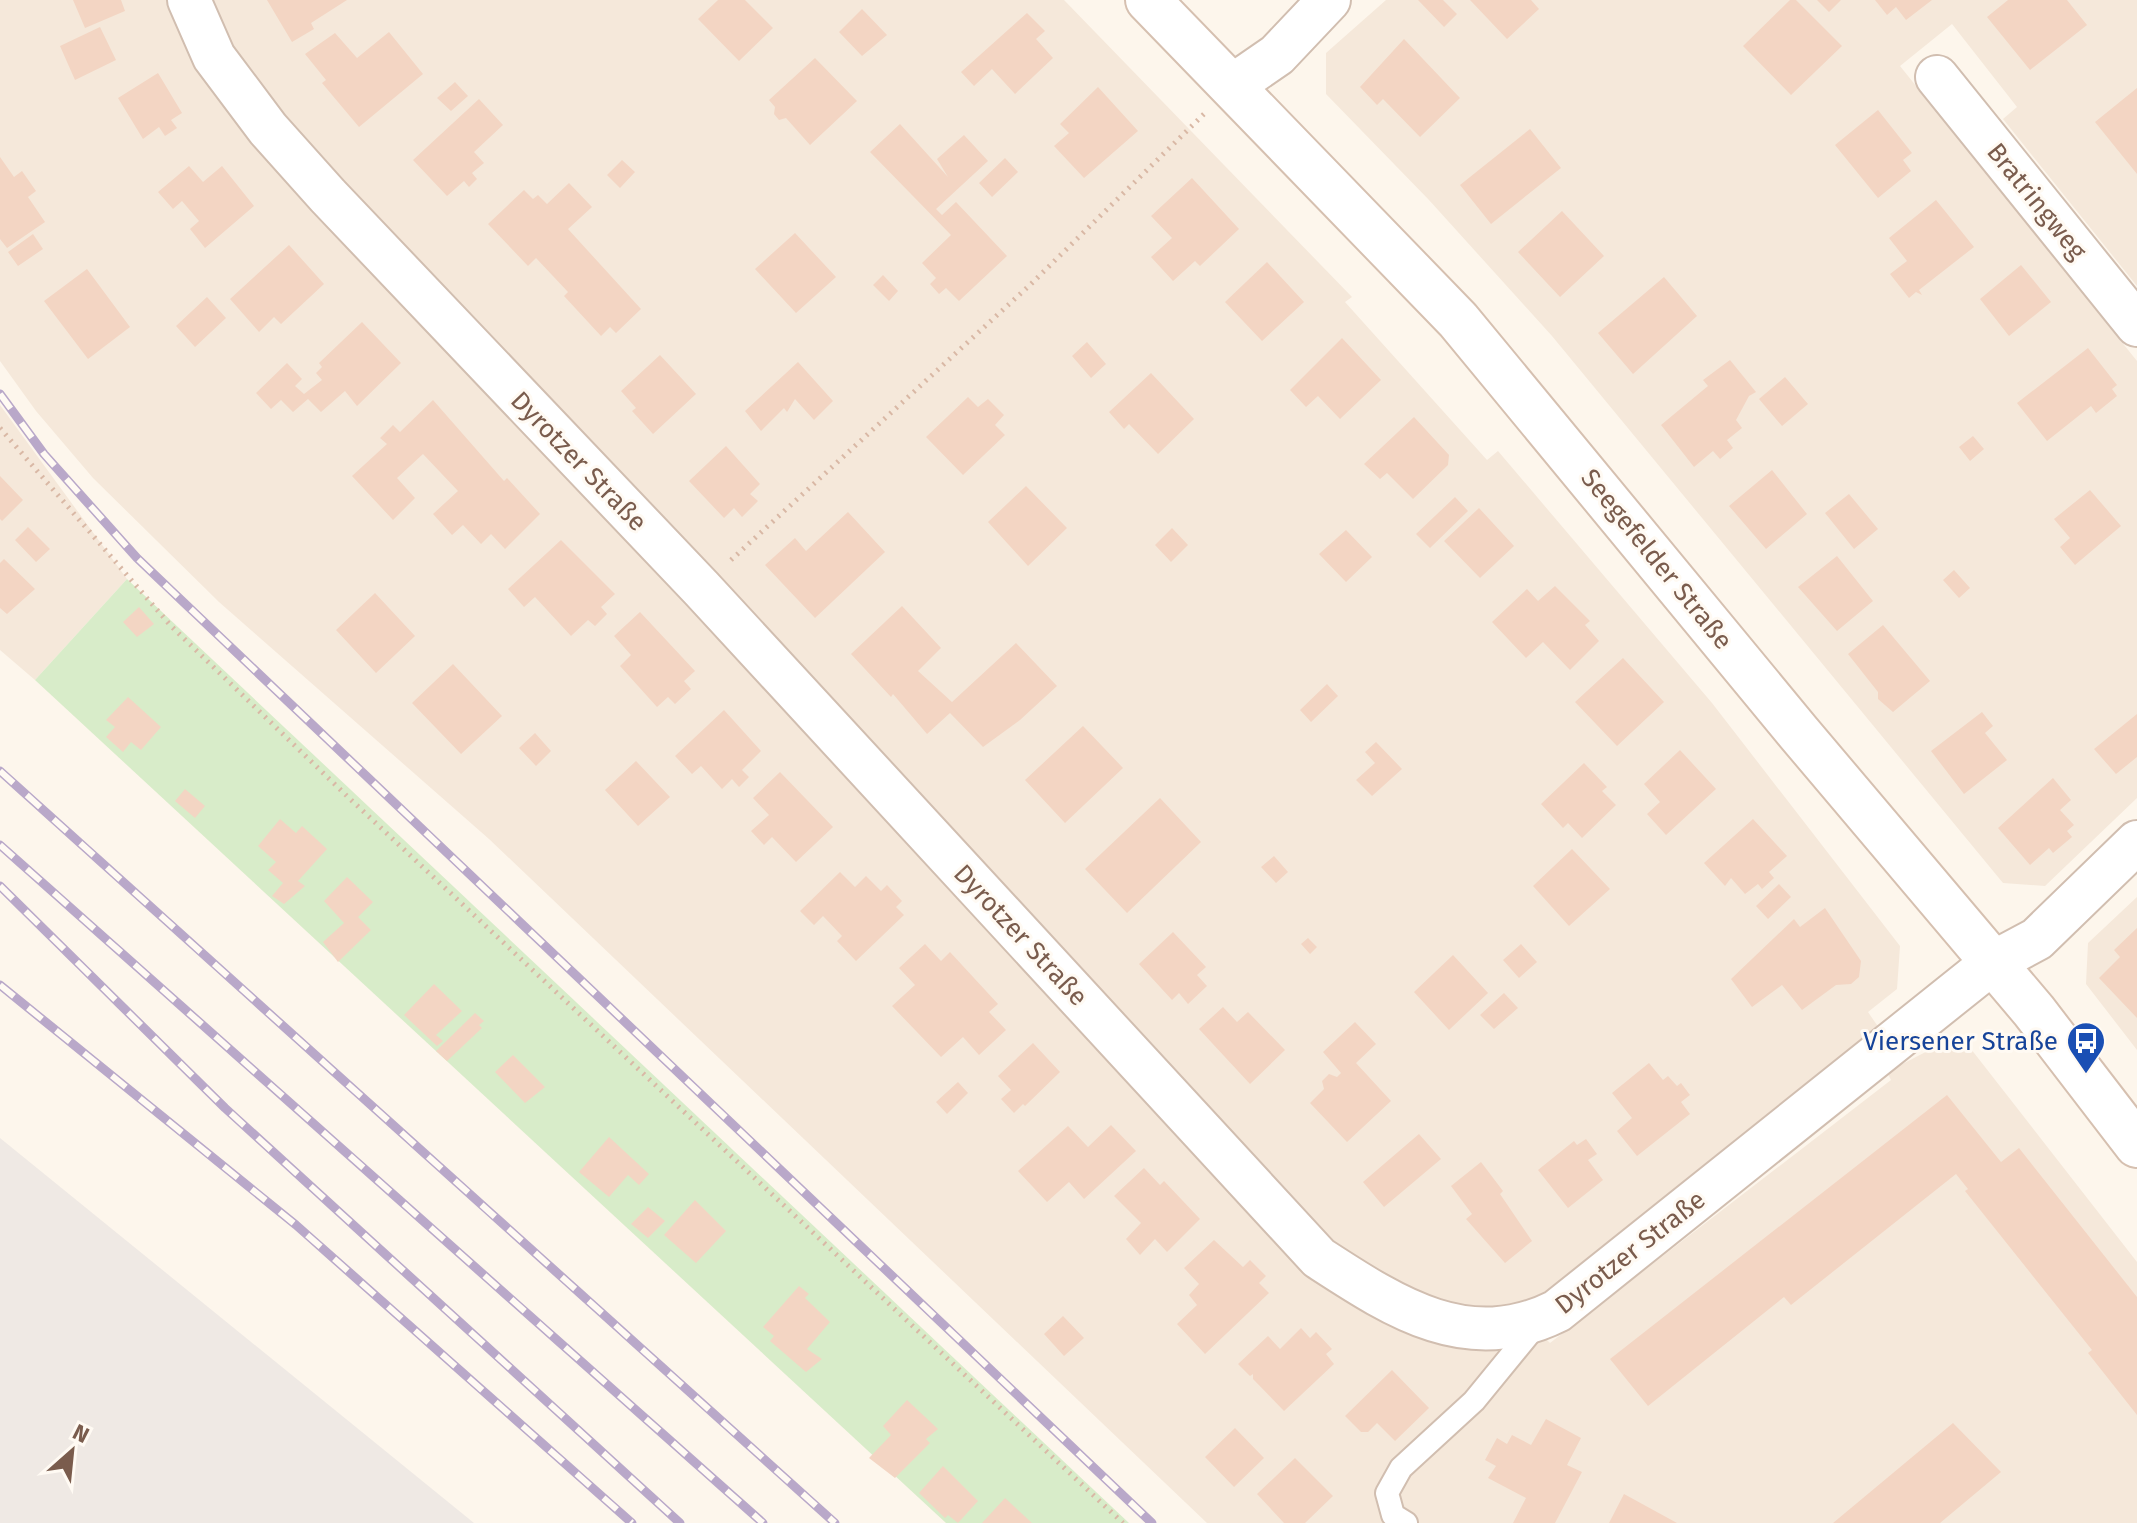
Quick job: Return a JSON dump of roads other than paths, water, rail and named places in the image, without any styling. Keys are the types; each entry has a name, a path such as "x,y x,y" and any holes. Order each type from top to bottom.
{"street":[{"name":"Dyrotzer Straße","path":"189,0 214,57 268,129 701,588 1319,1258 1377,1296 1437,1324 1491,1329 1540,1320 1616,1267 1992,963"},
{"name":"Seegefelder Straße","path":"1148,0 1476,340 2086,1075 2137,1145"},
{"path":"1232,86 1277,55 1329,0"},
{"name":"Bratringweg","path":"1937,77 2137,325"},
{"path":"1992,963 2037,939 2137,842"}],"lane":[{"path":"1406,1523 1393,1515 1387,1493 1401,1468 1474,1401 1540,1320"}],"railway":[{"path":"0,394 44,454 137,558 1152,1523"},
{"path":"0,771 835,1523"},
{"path":"0,845 763,1523"},
{"path":"0,886 225,1108 680,1523"},
{"path":"0,985 296,1225 632,1523"}],"place":[{"name":"Viersener Straße","path":"2086,1075"}]}
